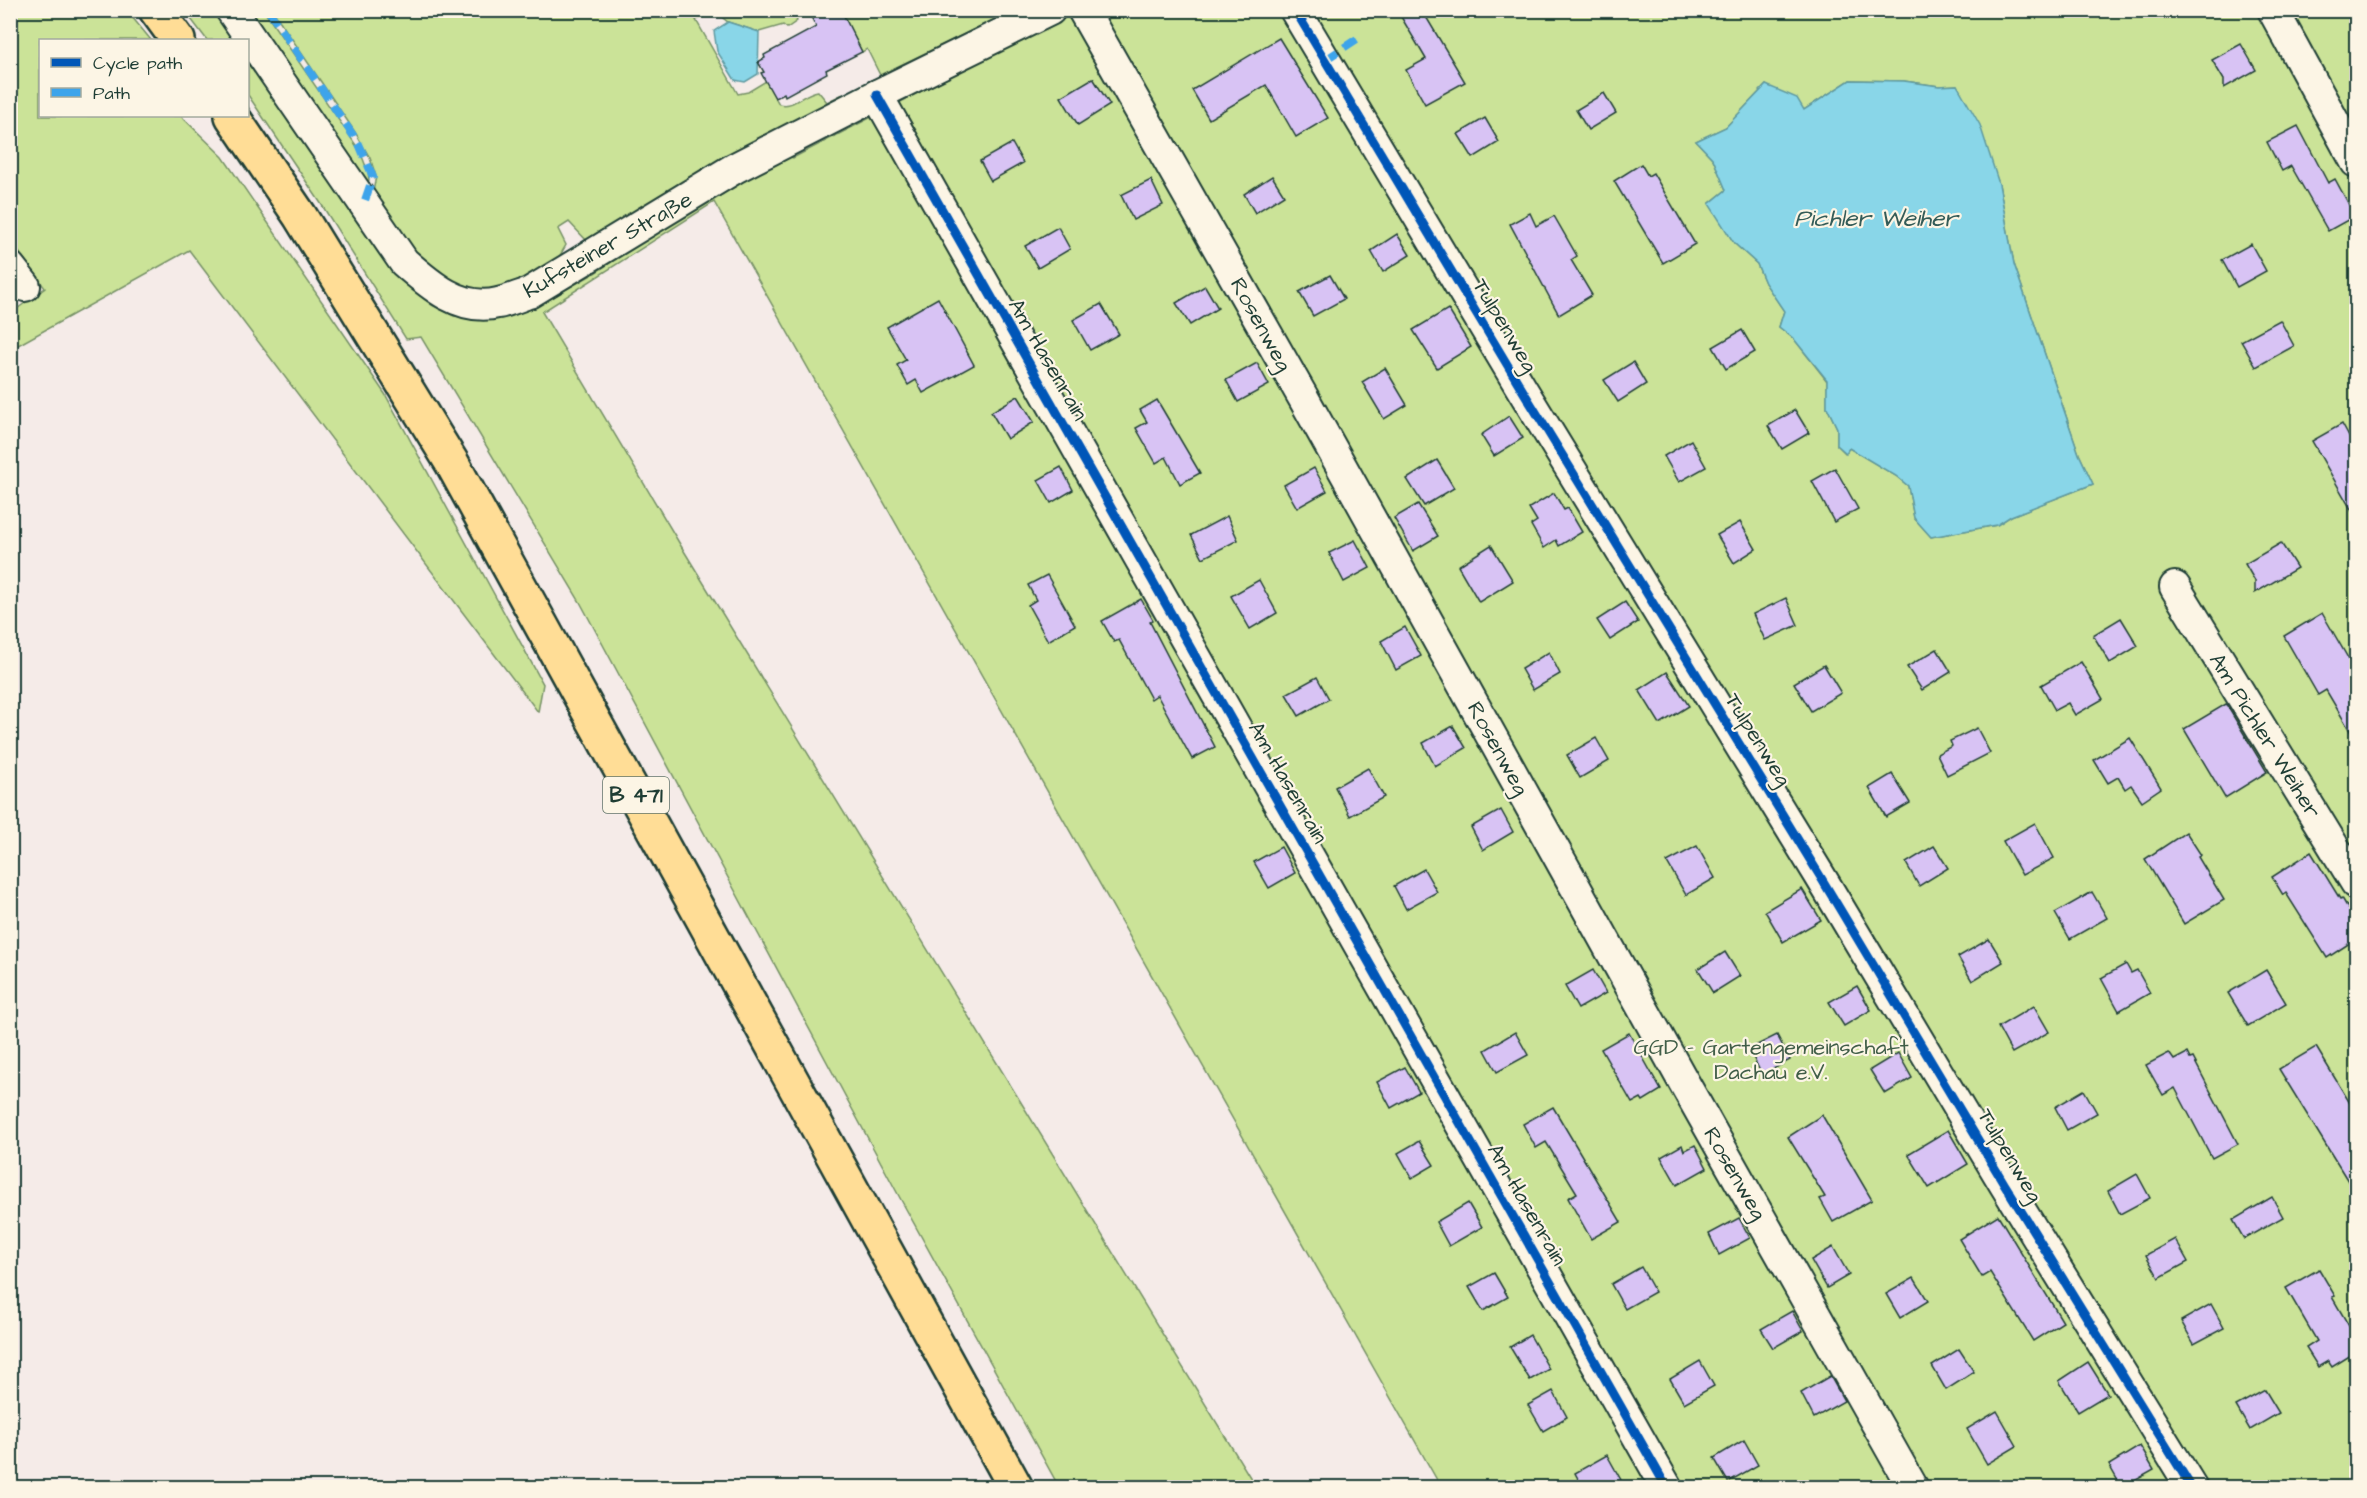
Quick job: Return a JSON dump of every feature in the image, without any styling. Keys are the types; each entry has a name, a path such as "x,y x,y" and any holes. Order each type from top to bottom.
{"highway":[{"path":"156,10 177,39"},
{"name":"B 471","path":"233,117 300,216 452,463 1016,1488"}],"street":[{"name":"Kufsteiner Straße","path":"231,10 404,262 431,287 453,298 474,303 496,304 529,293 735,168 1050,10"},
{"name":"Rosenweg","path":"1083,10 1326,438 1687,1088 1913,1488"},
{"name":"Tulpenweg","path":"1295,10 1517,381 2192,1488"},
{"path":"2273,10 2356,162"},
{"name":"Am Hasenrain","path":"877,95 1666,1488"},
{"name":"Am Pichler Weiher","path":"2175,587 2356,883"}],"green space":[{"path":"830,10 1012,11 880,75 867,49 862,52 842,14"},
{"path":"11,11 127,11 150,39 39,39 39,117 182,117 223,157 385,394 543,684 538,712 189,250 11,349 10,314 45,288 11,241"},
{"path":"185,11 219,11 240,39 206,39"},
{"path":"246,11 264,11 360,151 368,172 369,180 366,189"},
{"path":"273,11 696,11 700,18 696,20 738,94 748,92 766,81 779,104 789,104 818,91 827,102 841,95 841,101 588,242 569,222 558,229 566,245 551,271 490,294 460,289 407,245 372,197 376,176 370,158"},
{"path":"714,11 793,11 797,21 787,28 783,25 759,32 728,22"},
{"name":"GGD - Gartengemeinschaft Dachau e.V.","path":"1076,11 2356,11 2356,1487 1441,1487 714,202 542,312 681,546 1256,1487 1059,1487 900,1198 580,602 421,337 406,339 320,202 249,96 249,51 415,290 432,305 454,316 493,319 542,303 593,274 712,196 786,155 793,158","holes":["1850,80 1904,81 1939,86 1957,85 1999,184 2014,264 2079,454 2093,484 2011,516 1997,525 1931,537 1914,518 1908,486 1896,476 1849,448 1845,453 1837,445 1837,428 1827,407 1827,381 1794,339 1779,327 1784,311 1765,283 1757,264 1734,243 1710,203 1726,190 1713,159 1696,141 1726,127 1766,85 1804,110"]}],"water":[{"path":"728,22 759,32 758,74 745,82 735,80 717,51 714,31"},
{"name":"Pichler Weiher","path":"1850,80 1904,81 1939,86 1957,85 1980,125 1999,184 2014,264 2079,454 2093,484 2011,516 1997,525 1931,537 1914,518 1908,486 1896,476 1849,448 1846,453 1837,445 1837,428 1827,407 1827,380 1794,339 1779,327 1784,311 1765,283 1757,264 1734,243 1709,204 1726,190 1713,159 1696,141 1726,127 1766,85 1797,98 1804,110"}],"building":[{"path":"808,10 841,10 862,52 826,70 827,73 785,96 784,93 775,98 761,73 764,72 758,62 765,58 764,55 816,27"},
{"path":"1397,10 1422,10 1465,82 1425,104 1406,70 1426,59"},
{"path":"1279,38 1328,118 1296,137 1266,85 1209,119 1192,90"},
{"path":"2241,44 2256,70 2224,88 2224,80 2212,60"},
{"path":"1093,78 1110,105 1078,125 1061,97"},
{"path":"1604,93 1616,113 1588,130 1576,110"},
{"path":"1485,118 1499,142 1473,158 1458,134"},
{"path":"2298,126 2328,183 2335,179 2355,216 2328,231 2291,166 2282,171 2267,142"},
{"path":"1012,143 1023,163 991,181 980,161"},
{"path":"1641,164 1648,176 1653,173 1695,244 1663,263 1614,181"},
{"path":"1272,176 1284,195 1255,213 1244,194"},
{"path":"1151,180 1163,205 1133,220 1121,195"},
{"path":"1530,213 1536,226 1554,216 1577,256 1571,260 1592,295 1559,315 1510,224"},
{"path":"1058,227 1070,249 1038,268 1025,246"},
{"path":"1397,234 1410,255 1383,272 1371,251"},
{"path":"2251,244 2266,271 2237,287 2222,260"},
{"path":"1330,275 1344,299 1313,316 1299,292"},
{"path":"1205,286 1218,308 1190,325 1176,303"},
{"path":"938,298 974,365 923,393 916,380 908,385 897,365 906,360 887,327"},
{"path":"1101,304 1119,334 1090,350 1073,320"},
{"path":"1448,309 1471,347 1437,368 1413,330"},
{"path":"2280,320 2294,346 2256,367 2241,341"},
{"path":"1742,330 1755,352 1726,369 1713,347"},
{"path":"1633,362 1646,384 1618,402 1604,380"},
{"path":"1257,363 1269,385 1238,402 1226,380"},
{"path":"1385,368 1407,405 1384,419 1362,382"},
{"path":"1018,396 1034,422 1007,439 991,412"},
{"path":"1157,400 1200,473 1180,484 1166,457 1156,463 1136,428 1147,422 1140,410"},
{"path":"1795,410 1809,433 1782,449 1768,426"},
{"path":"1509,416 1523,438 1494,456 1481,435"},
{"path":"2342,424 2356,450 2356,518 2312,441"},
{"path":"1691,440 1706,467 1679,482 1664,456"},
{"path":"1437,460 1454,488 1424,506 1407,479"},
{"path":"1061,467 1073,490 1051,503 1038,480"},
{"path":"1314,468 1327,491 1297,508 1284,485"},
{"path":"1835,468 1858,509 1834,522 1812,481"},
{"path":"1554,493 1564,510 1568,508 1582,532 1559,546 1556,540 1544,548 1531,525 1537,521 1529,508"},
{"path":"1418,504 1438,536 1413,551 1394,518"},
{"path":"1227,516 1238,540 1203,558 1191,535"},
{"path":"1740,522 1756,549 1734,563 1717,535"},
{"path":"1355,540 1370,568 1344,582 1329,553"},
{"path":"2281,543 2297,568 2255,593 2255,581 2245,564"},
{"path":"1491,545 1513,581 1479,602 1458,566"},
{"path":"1047,575 1075,625 1048,641 1028,605 1036,600 1028,585"},
{"path":"1259,580 1277,613 1250,629 1231,596"},
{"path":"1786,598 1798,625 1765,640 1753,614"},
{"path":"1141,599 1153,620 1150,622 1215,747 1192,759 1157,695 1151,699 1119,640 1114,642 1102,621"},
{"path":"1625,602 1638,622 1610,640 1597,620"},
{"path":"2322,613 2356,672 2356,741 2326,690 2318,695 2284,636"},
{"path":"2121,618 2138,646 2110,663 2093,635"},
{"path":"1405,627 1421,656 1396,670 1381,641"},
{"path":"1937,649 1951,672 1922,690 1907,667"},
{"path":"1549,652 1560,674 1533,690 1521,669"},
{"path":"2081,662 2103,699 2075,715 2068,703 2055,710 2041,685"},
{"path":"1824,665 1841,693 1811,711 1794,683"},
{"path":"1667,672 1689,706 1660,724 1639,690"},
{"path":"1317,677 1329,699 1299,716 1286,694"},
{"path":"2226,704 2267,772 2225,798 2184,729"},
{"path":"1453,726 1466,748 1435,766 1423,743"},
{"path":"1977,728 1990,753 1947,775 1937,754 1952,746 1950,741"},
{"path":"1596,738 1609,761 1580,778 1567,755"},
{"path":"2130,738 2161,788 2142,801 2131,785 2125,789 2118,777 2108,783 2094,760"},
{"path":"1368,768 1384,797 1350,816 1335,787"},
{"path":"1892,774 1910,803 1886,817 1869,788"},
{"path":"1501,810 1513,832 1483,850 1471,827"},
{"path":"2035,823 2054,858 2022,875 2003,841"},
{"path":"2186,832 2201,855 2198,857 2224,900 2184,924 2145,859"},
{"path":"1697,846 1715,878 1686,895 1667,862"},
{"path":"1934,846 1948,868 1919,886 1906,863"},
{"path":"1281,847 1295,873 1269,888 1254,862"},
{"path":"2311,852 2356,922 2356,939 2327,958 2286,893 2283,895 2272,877"},
{"path":"1424,869 1437,892 1406,909 1394,886"},
{"path":"1802,889 1821,920 1783,942 1765,911"},
{"path":"2092,892 2107,918 2070,939 2055,913"},
{"path":"1989,939 2003,962 1972,981 1958,957"},
{"path":"1725,952 1740,976 1713,993 1698,969"},
{"path":"2126,964 2131,973 2137,970 2150,993 2119,1011 2101,978"},
{"path":"1593,970 1606,993 1578,1009 1565,986"},
{"path":"2266,970 2286,1003 2248,1026 2228,993"},
{"path":"1857,986 1871,1010 1844,1026 1829,1002"},
{"path":"2034,1006 2049,1032 2012,1053 1998,1027"},
{"path":"1515,1032 1528,1055 1497,1072 1485,1050"},
{"path":"1629,1033 1661,1090 1643,1101 1641,1098 1632,1103 1601,1049"},
{"path":"1777,1035 1790,1060 1762,1075 1749,1049"},
{"path":"2316,1047 2356,1113 2356,1194 2279,1069"},
{"path":"1898,1053 1912,1078 1885,1094 1870,1070"},
{"path":"2169,1053 2174,1060 2187,1053 2190,1059 2193,1058 2238,1144 2212,1158 2175,1088 2163,1095 2146,1065"},
{"path":"1405,1067 1419,1092 1391,1108 1377,1082"},
{"path":"2084,1090 2097,1113 2067,1130 2055,1107"},
{"path":"1553,1107 1621,1222 1591,1239 1568,1198 1577,1193 1546,1142 1536,1148 1523,1124"},
{"path":"1822,1115 1872,1200 1833,1222 1820,1199 1825,1197 1788,1137"},
{"path":"1948,1130 1968,1164 1929,1188 1908,1154"},
{"path":"1419,1141 1434,1165 1412,1178 1398,1153"},
{"path":"1682,1145 1684,1151 1695,1145 1707,1168 1677,1185 1661,1157"},
{"path":"2137,1174 2150,1198 2120,1214 2108,1191"},
{"path":"2272,1197 2283,1217 2244,1239 2233,1220"},
{"path":"1468,1203 1482,1227 1449,1246 1436,1222"},
{"path":"1998,1215 2063,1322 2033,1341 1990,1272 1982,1277 1959,1239"},
{"path":"1739,1218 1750,1238 1719,1255 1709,1234"},
{"path":"2175,1239 2188,1262 2159,1278 2146,1255"},
{"path":"1833,1247 1849,1275 1827,1288 1811,1260"},
{"path":"1641,1267 1655,1292 1625,1309 1611,1284"},
{"path":"2319,1269 2356,1338 2356,1352 2332,1367 2328,1361 2318,1367 2306,1348 2317,1341 2286,1288"},
{"path":"1494,1273 1508,1297 1483,1311 1469,1287"},
{"path":"1914,1278 1928,1301 1900,1318 1886,1294"},
{"path":"2211,1304 2224,1328 2194,1344 2181,1321"},
{"path":"1792,1311 1803,1331 1773,1348 1761,1329"},
{"path":"1530,1335 1549,1369 1530,1380 1510,1347"},
{"path":"1959,1349 1974,1372 1946,1390 1932,1366"},
{"path":"1700,1361 1714,1386 1684,1403 1670,1379"},
{"path":"2088,1362 2108,1394 2078,1412 2059,1381"},
{"path":"1830,1376 1844,1401 1814,1418 1801,1393"},
{"path":"2265,1390 2279,1413 2250,1430 2236,1406"},
{"path":"1553,1391 1567,1417 1543,1431 1528,1405"},
{"path":"1997,1411 2017,1446 1987,1464 1967,1429"},
{"path":"1744,1440 1758,1465 1728,1482 1714,1458"},
{"path":"2140,1446 2154,1470 2122,1488 2109,1465"},
{"path":"1607,1455 1621,1480 1609,1488 1583,1488 1575,1473"}],"marked path":[{"path":"268,10 359,144 373,177 363,206"},
{"path":"1325,60 1360,37"}],"cycle path":[{"path":"1295,10 1523,391 1820,876 2005,1185 2192,1488"},
{"path":"877,95 1667,1488"}]}
